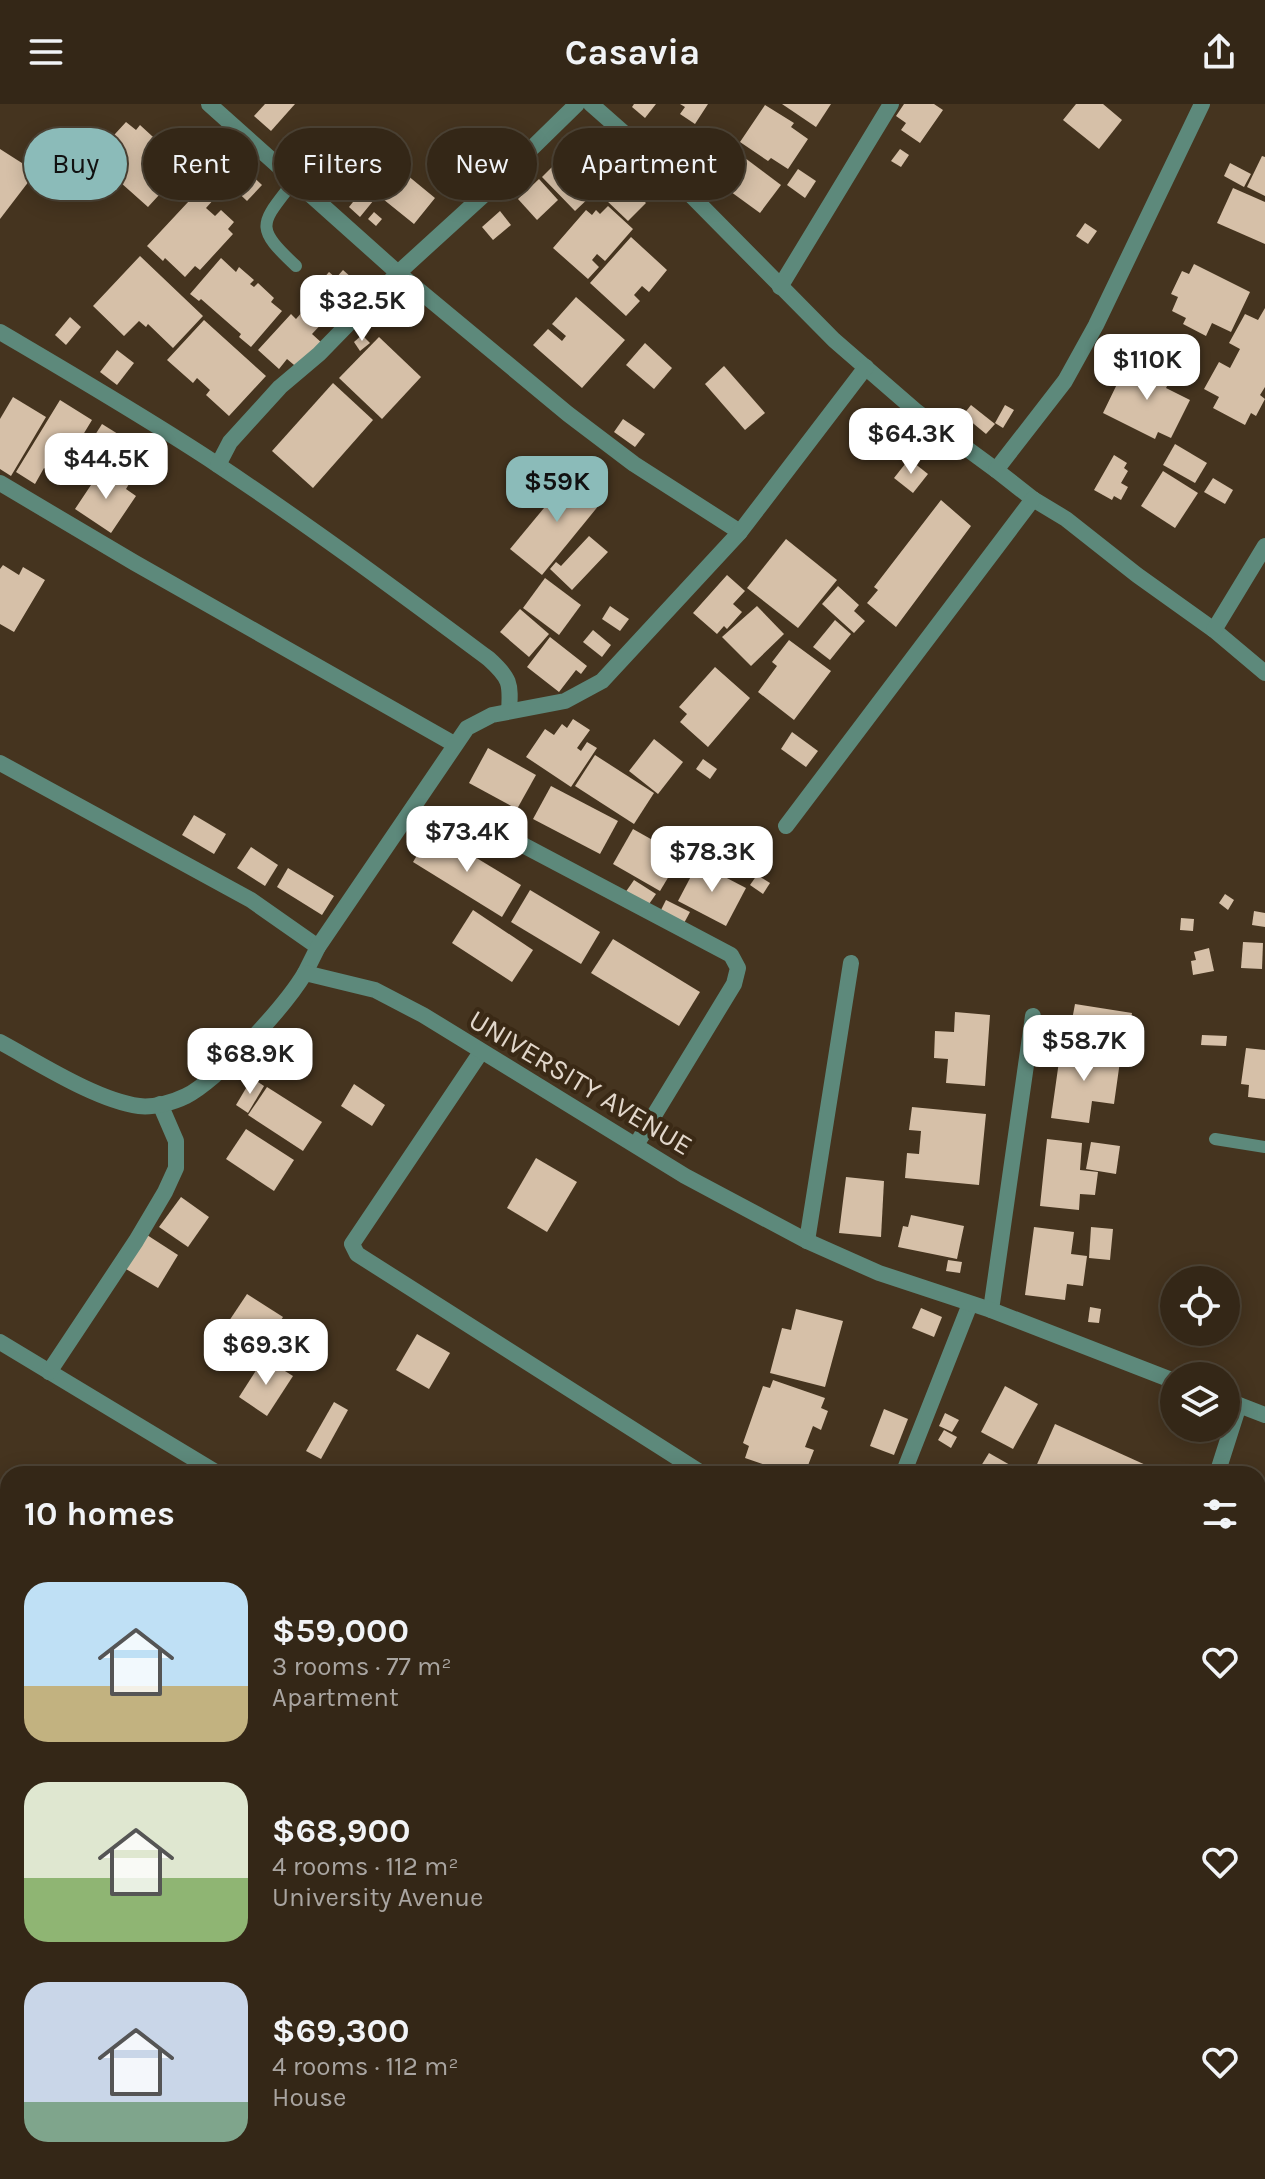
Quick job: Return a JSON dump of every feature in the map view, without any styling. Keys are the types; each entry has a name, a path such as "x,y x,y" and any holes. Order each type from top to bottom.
{"street":[{"path":"209,104 274,163"},
{"path":"218,465 230,442 280,387 357,318 398,273 577,104"},
{"path":"591,104 667,171 780,287 917,412 1033,499 1066,519 1214,630 1265,673"},
{"path":"780,287 891,104"},
{"path":"996,470 1065,381 1096,325 1202,104"},
{"path":"315,200 398,273 601,439 634,464 740,532"},
{"path":"0,332 218,465 489,659 504,673 511,685 509,711"},
{"path":"0,1042 96,1092 141,1106 160,1104 187,1095 209,1079 250,1040 296,988 318,947 467,728 492,715 565,701 602,681 740,532 866,367"},
{"path":"0,483 454,744"},
{"path":"786,826 1033,499"},
{"path":"1214,630 1265,546"},
{"path":"0,763 251,900 318,947"},
{"path":"485,825 731,955 738,968 734,984 636,1145"},
{"path":"807,1241 851,963"},
{"name":"UNIVERSITY AVENUE","path":"305,973 375,990 423,1015 685,1176 807,1241 879,1273 991,1310 1160,1376"},
{"path":"991,1310 1033,1016"},
{"path":"481,1052 352,1248 690,1466"},
{"path":"49,1372 136,1241 176,1168 176,1141 160,1104"},
{"path":"906,1466 970,1304"},
{"path":"0,1342 206,1466"},
{"path":"1240,1406 1265,1415"},
{"path":"1219,1466 1224,1442"}],"lane":[{"path":"279,200 267,216 265,232 296,266"},
{"path":"1215,1139 1265,1147"}],"building":[{"path":"265,104 295,104 271,131 254,116"},
{"path":"634,104 656,104 645,118 632,107"},
{"path":"680,104 708,104 695,124 680,114 685,107"},
{"path":"782,104 831,104 816,127"},
{"path":"904,104 934,104 943,110 920,143 901,130 906,123 896,116"},
{"path":"1076,104 1103,104 1122,120 1099,149 1063,120"},
{"path":"765,105 794,123 791,127 808,139 788,169 771,158 768,161 745,145 745,135"},
{"path":"126,122 136,130 140,125 143,128 143,200 154,200 148,207 127,188 127,128 120,128"},
{"path":"0,149 24,164 24,188 0,219"},
{"path":"900,149 909,155 901,167 891,161"},
{"path":"1262,156 1265,157 1265,196 1247,187"},
{"path":"745,158 781,185 760,213 742,200 745,200"},
{"path":"1230,163 1251,174 1244,187 1224,176"},
{"path":"553,166 553,188 542,177"},
{"path":"798,169 816,181 805,198 787,185"},
{"path":"411,178 427,191 427,200 433,200 414,224 384,200 411,200"},
{"path":"539,179 553,194 553,200 558,200 537,220 519,200 537,200"},
{"path":"1233,188 1265,202 1265,244 1217,223"},
{"path":"190,200 213,200 206,208 215,216 221,210 234,222 228,229 233,234 200,270 195,266 185,277 147,246"},
{"path":"351,200 374,200 360,217 349,207 353,202"},
{"path":"564,200 587,200 575,211"},
{"path":"606,200 643,200 646,203 628,221"},
{"path":"608,206 633,229 605,261 597,254 592,260 599,267 588,279 553,248 586,210 592,215 596,210 600,214"},
{"path":"500,211 511,225 493,240 482,227"},
{"path":"374,212 382,219 376,226 368,219"},
{"path":"1085,223 1097,231 1088,244 1076,236"},
{"path":"631,237 667,270 649,292 642,286 634,295 640,301 626,316 590,283"},
{"path":"140,256 203,316 173,348 148,324 146,327 139,321 124,336 93,306"},
{"path":"221,258 236,272 239,267 254,280 250,284 254,287 258,283 274,298 271,302 282,311 251,347 239,337 241,334 201,299 199,301 190,294"},
{"path":"1194,264 1250,292 1231,332 1212,323 1206,336 1183,324 1186,318 1172,311 1178,297 1171,294 1182,271 1189,274"},
{"path":"343,270 361,286 354,294 362,301 337,328 326,319 312,334 323,344 300,370 287,359 279,369 258,350 291,314 296,319 311,302 306,298 329,272 336,278"},
{"path":"576,297 625,340 582,388 533,345 548,329 562,341 566,336 552,324"},
{"path":"1265,308 1265,387 1260,395 1265,399 1256,416 1251,413 1245,425 1213,408 1219,397 1204,389 1219,362 1230,368 1240,349 1229,343 1245,314 1258,320"},
{"path":"70,317 81,327 66,345 55,335"},
{"path":"204,320 266,376 229,416 206,395 210,390 197,378 193,383 167,360"},
{"path":"362,335 370,343 360,351 354,342"},
{"path":"379,337 421,377 382,419 339,378"},
{"path":"645,343 672,368 654,389 626,365"},
{"path":"117,350 134,363 117,385 100,372"},
{"path":"1138,358 1173,375 1166,388 1190,400 1171,438 1158,432 1155,439 1103,413 1119,380 1125,383"},
{"path":"724,366 765,413 745,430 705,384"},
{"path":"333,383 373,420 313,488 272,451"},
{"path":"13,397 46,417 11,476 0,469 0,419"},
{"path":"60,400 92,420 58,476 44,468 35,484 16,472"},
{"path":"971,405 995,424 986,434 963,415"},
{"path":"1005,405 1014,410 1003,428 995,423"},
{"path":"623,419 645,434 635,447 614,432"},
{"path":"102,424 118,434 105,453 90,443"},
{"path":"1175,444 1207,463 1195,483 1163,465"},
{"path":"1114,455 1127,463 1124,468 1128,471 1121,483 1128,487 1121,500 1114,496 1112,500 1094,490"},
{"path":"909,459 928,474 913,493 894,478"},
{"path":"1163,471 1198,493 1175,528 1141,506"},
{"path":"99,473 109,479 113,473 129,484 126,489 136,496 111,533 75,509"},
{"path":"573,473 604,499 542,575 510,549"},
{"path":"1213,478 1233,490 1225,504 1204,492"},
{"path":"941,500 971,526 896,627 867,603 878,590 874,587"},
{"path":"589,536 608,552 572,590 550,569 556,562 561,566"},
{"path":"786,539 837,580 798,628 747,588"},
{"path":"3,565 19,575 23,567 45,580 14,632 0,624 0,569"},
{"path":"727,575 745,591 733,604 742,612 727,629 724,626 717,634 693,613"},
{"path":"545,578 581,605 559,635 523,608"},
{"path":"838,586 859,605 854,611 865,621 854,633 822,604"},
{"path":"610,606 629,619 620,631 602,619"},
{"path":"757,606 784,634 751,666 722,637"},
{"path":"520,609 549,634 529,657 500,632"},
{"path":"835,620 851,634 830,660 813,647"},
{"path":"593,630 611,645 602,657 583,642"},
{"path":"550,637 587,666 581,674 576,670 559,692 527,667"},
{"path":"789,640 831,671 794,720 758,692 777,666 772,662"},
{"path":"715,667 750,698 708,747 680,722 687,714 679,707"},
{"path":"573,719 590,730 577,748 581,751 587,742 597,748 571,787 526,757 545,729 554,735 562,724 567,728"},
{"path":"792,732 818,751 806,767 781,749"},
{"path":"654,739 683,762 658,794 629,771"},
{"path":"488,748 536,775 517,809 469,783"},
{"path":"595,755 654,793 634,824 575,786"},
{"path":"703,759 717,769 710,779 696,769"},
{"path":"551,786 618,821 600,854 533,819"},
{"path":"194,815 226,834 214,854 182,835"},
{"path":"633,829 681,856 660,891 613,864"},
{"path":"724,829 747,842 735,862 713,849"},
{"path":"432,831 521,885 502,917 413,862"},
{"path":"251,847 278,865 265,886 237,868"},
{"path":"698,863 746,888 726,926 678,901"},
{"path":"288,868 334,896 322,915 277,887"},
{"path":"757,875 770,883 763,894 750,885"},
{"path":"634,880 656,894 647,907 625,893"},
{"path":"530,890 600,932 581,964 511,922"},
{"path":"1225,894 1234,900 1228,910 1219,903"},
{"path":"666,900 690,912 683,925 660,912"},
{"path":"473,910 533,950 512,982 452,943"},
{"path":"1254,911 1265,913 1265,927 1252,925"},
{"path":"1181,918 1194,919 1193,931 1180,930"},
{"path":"613,939 700,992 679,1026 591,973"},
{"path":"1243,942 1263,943 1262,969 1241,968"},
{"path":"1209,948 1214,971 1193,975 1191,961 1196,960 1194,952"},
{"path":"1075,1004 1132,1013 1126,1045 1064,1036 1066,1019 1072,1020"},
{"path":"955,1012 990,1015 985,1086 946,1083 948,1059 934,1058 935,1031 954,1032"},
{"path":"1202,1035 1227,1036 1226,1046 1201,1045"},
{"path":"1061,1047 1121,1054 1114,1104 1092,1101 1089,1123 1051,1118"},
{"path":"1246,1048 1265,1050 1265,1099 1248,1097 1249,1085 1241,1084"},
{"path":"252,1078 264,1086 248,1113 236,1105"},
{"path":"354,1084 385,1105 372,1126 341,1106"},
{"path":"267,1087 322,1122 303,1151 248,1115"},
{"path":"912,1107 986,1114 979,1185 905,1178 907,1153 919,1154 921,1131 909,1130"},
{"path":"246,1129 294,1160 274,1191 226,1159"},
{"path":"1047,1139 1082,1143 1080,1170 1098,1172 1095,1195 1080,1194 1079,1210 1040,1206"},
{"path":"1091,1142 1120,1146 1116,1174 1086,1169"},
{"path":"536,1158 577,1182 547,1232 507,1208"},
{"path":"846,1177 884,1181 881,1237 839,1233"},
{"path":"181,1197 209,1217 188,1247 159,1227"},
{"path":"911,1215 964,1226 957,1259 898,1247 903,1226 908,1227"},
{"path":"1034,1227 1074,1232 1071,1254 1087,1256 1083,1286 1067,1284 1065,1300 1025,1295"},
{"path":"1091,1227 1113,1229 1110,1260 1089,1258"},
{"path":"147,1235 178,1255 158,1288 126,1269"},
{"path":"948,1260 962,1262 960,1273 946,1271"},
{"path":"247,1294 283,1317 261,1351 225,1327"},
{"path":"1090,1307 1101,1309 1099,1323 1088,1322"},
{"path":"921,1308 942,1317 934,1337 912,1328"},
{"path":"796,1309 843,1321 825,1387 770,1373 782,1328 791,1330"},
{"path":"417,1334 450,1353 429,1389 396,1370"},
{"path":"264,1358 293,1376 267,1416 239,1397"},
{"path":"773,1380 825,1398 821,1408 828,1411 821,1430 813,1426 805,1447 814,1450 808,1466 768,1466 745,1458 749,1446 743,1443 763,1386 770,1388"},
{"path":"1005,1386 1038,1404 1013,1449 981,1432"},
{"path":"334,1402 348,1410 321,1459 306,1451"},
{"path":"884,1409 908,1419 894,1455 870,1446"},
{"path":"945,1413 959,1420 952,1432 939,1426"},
{"path":"1055,1424 1148,1466 1036,1466"},
{"path":"944,1430 957,1437 951,1448 938,1440"},
{"path":"989,1453 1012,1466 981,1466"}]}
